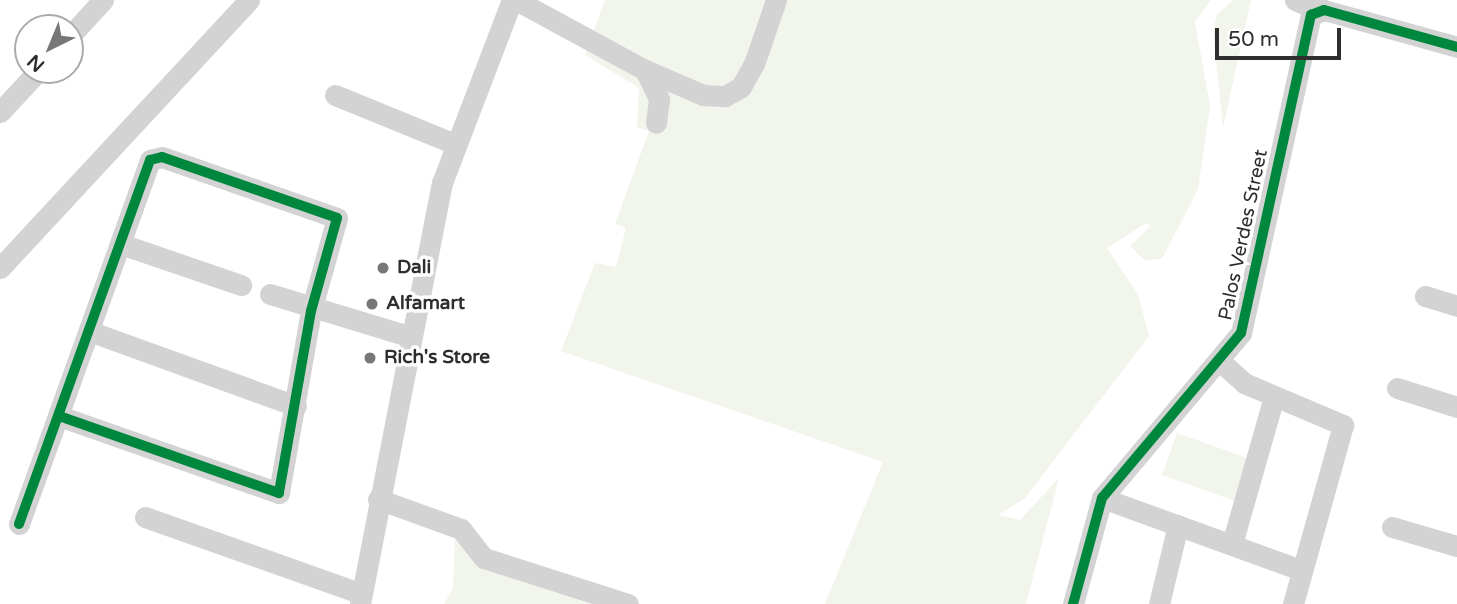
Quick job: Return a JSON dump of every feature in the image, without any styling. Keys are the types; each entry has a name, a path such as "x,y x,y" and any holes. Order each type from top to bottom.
{"street":[{"path":"84,21 103,0"},
{"path":"0,268 249,0"},
{"path":"145,517 361,599 408,336 455,144 514,0 645,71 703,96 725,96 741,88 754,64 776,0"},
{"path":"1295,0 1319,10 1457,47"},
{"name":"Palos Verdes Street","path":"1073,604 1102,498 1200,377 1221,362 1242,327 1309,20 1319,10"},
{"path":"645,71 659,99 656,124"},
{"path":"0,112 25,84"},
{"path":"335,94 455,144"},
{"path":"19,524 58,416 121,244 156,157 334,216 338,220 312,311 279,493 58,416"},
{"path":"121,244 241,285"},
{"path":"270,294 312,311 408,336"},
{"path":"1425,296 1457,306"},
{"path":"89,331 296,406"},
{"path":"1221,362 1237,379 1274,397 1336,420 1344,431 1293,604"},
{"path":"1397,388 1457,407"},
{"path":"1232,544 1274,397"},
{"path":"1102,498 1301,570"},
{"path":"378,499 461,529 484,558 628,604"},
{"path":"1166,602 1178,525"},
{"path":"1392,527 1457,546"}],"shaded area":[{"path":"605,0 1211,0 1195,22 1210,106 1198,189 1162,259 1144,260 1130,246 1151,226 1146,223 1107,248 1138,294 1149,336 1025,498 998,515 1020,520 1059,478 1026,604 825,604 883,462 561,351 595,263 616,267 626,228 615,224 649,131 637,127 639,88 585,55"},
{"path":"1233,0 1251,0 1223,128 1213,31 1217,15"},
{"path":"1177,433 1250,459 1235,501 1162,475"},
{"path":"455,534 607,604 444,604 453,588"}],"cycle path":[{"path":"1073,604 1102,498 1241,333 1311,15 1324,10 1457,47"},
{"path":"19,524 150,160 162,157 337,218 311,311 279,493 59,416"}],"place":[{"name":"Dali","path":"383,268"},
{"name":"Alfamart","path":"372,304"},
{"name":"Rich's Store","path":"370,358"}]}
